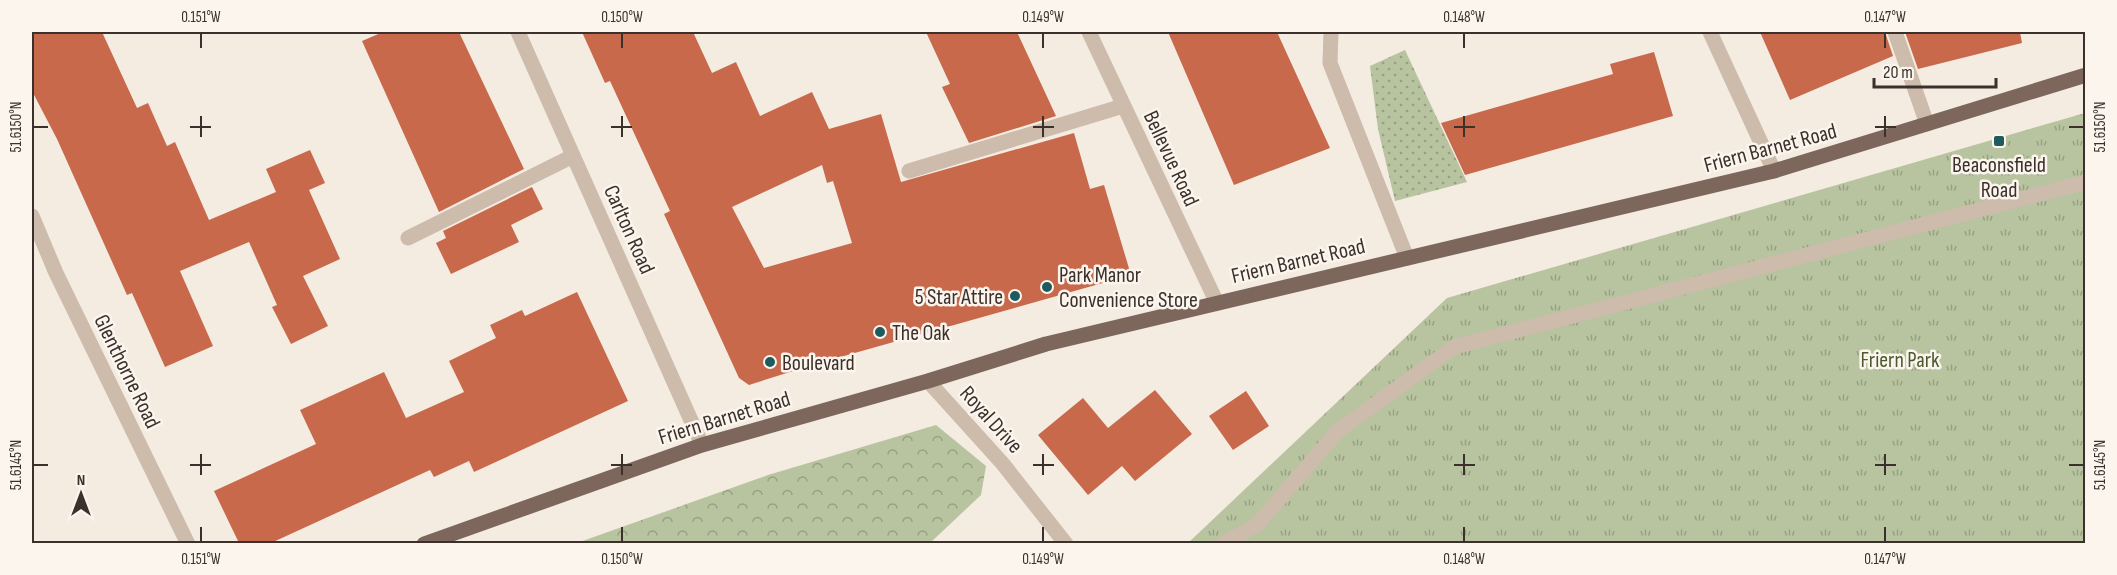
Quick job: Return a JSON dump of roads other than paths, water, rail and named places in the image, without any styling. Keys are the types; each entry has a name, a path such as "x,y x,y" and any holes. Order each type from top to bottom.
{"main road":[{"name":"Friern Barnet Road","path":"424,543 702,445 928,381 1046,344 1774,171 2085,75"}],"street":[{"name":"Carlton Road","path":"518,32 702,445"},
{"name":"Bellevue Road","path":"1089,32 1216,303"},
{"path":"1331,32 1330,63 1407,258"},
{"path":"1710,32 1774,171"},
{"path":"1895,32 1927,124"},
{"path":"909,171 1123,106"},
{"path":"408,238 573,156"},
{"path":"1223,543 1257,525 1340,430 1454,347 2085,182"},
{"name":"Glenthorne Road","path":"32,216 56,273 188,543"},
{"name":"Royal Drive","path":"928,381 1004,464 1066,543"}],"place":[{"name":"Beaconsfield Road","path":"1999,141"},
{"name":"Park Manor Convenience Store","path":"1047,287"},
{"name":"5 Star Attire","path":"1015,296"},
{"name":"The Oak","path":"880,332"},
{"name":"Boulevard","path":"770,362"}],"park label":[{"name":"Friern Park","path":"1900,359"}]}
